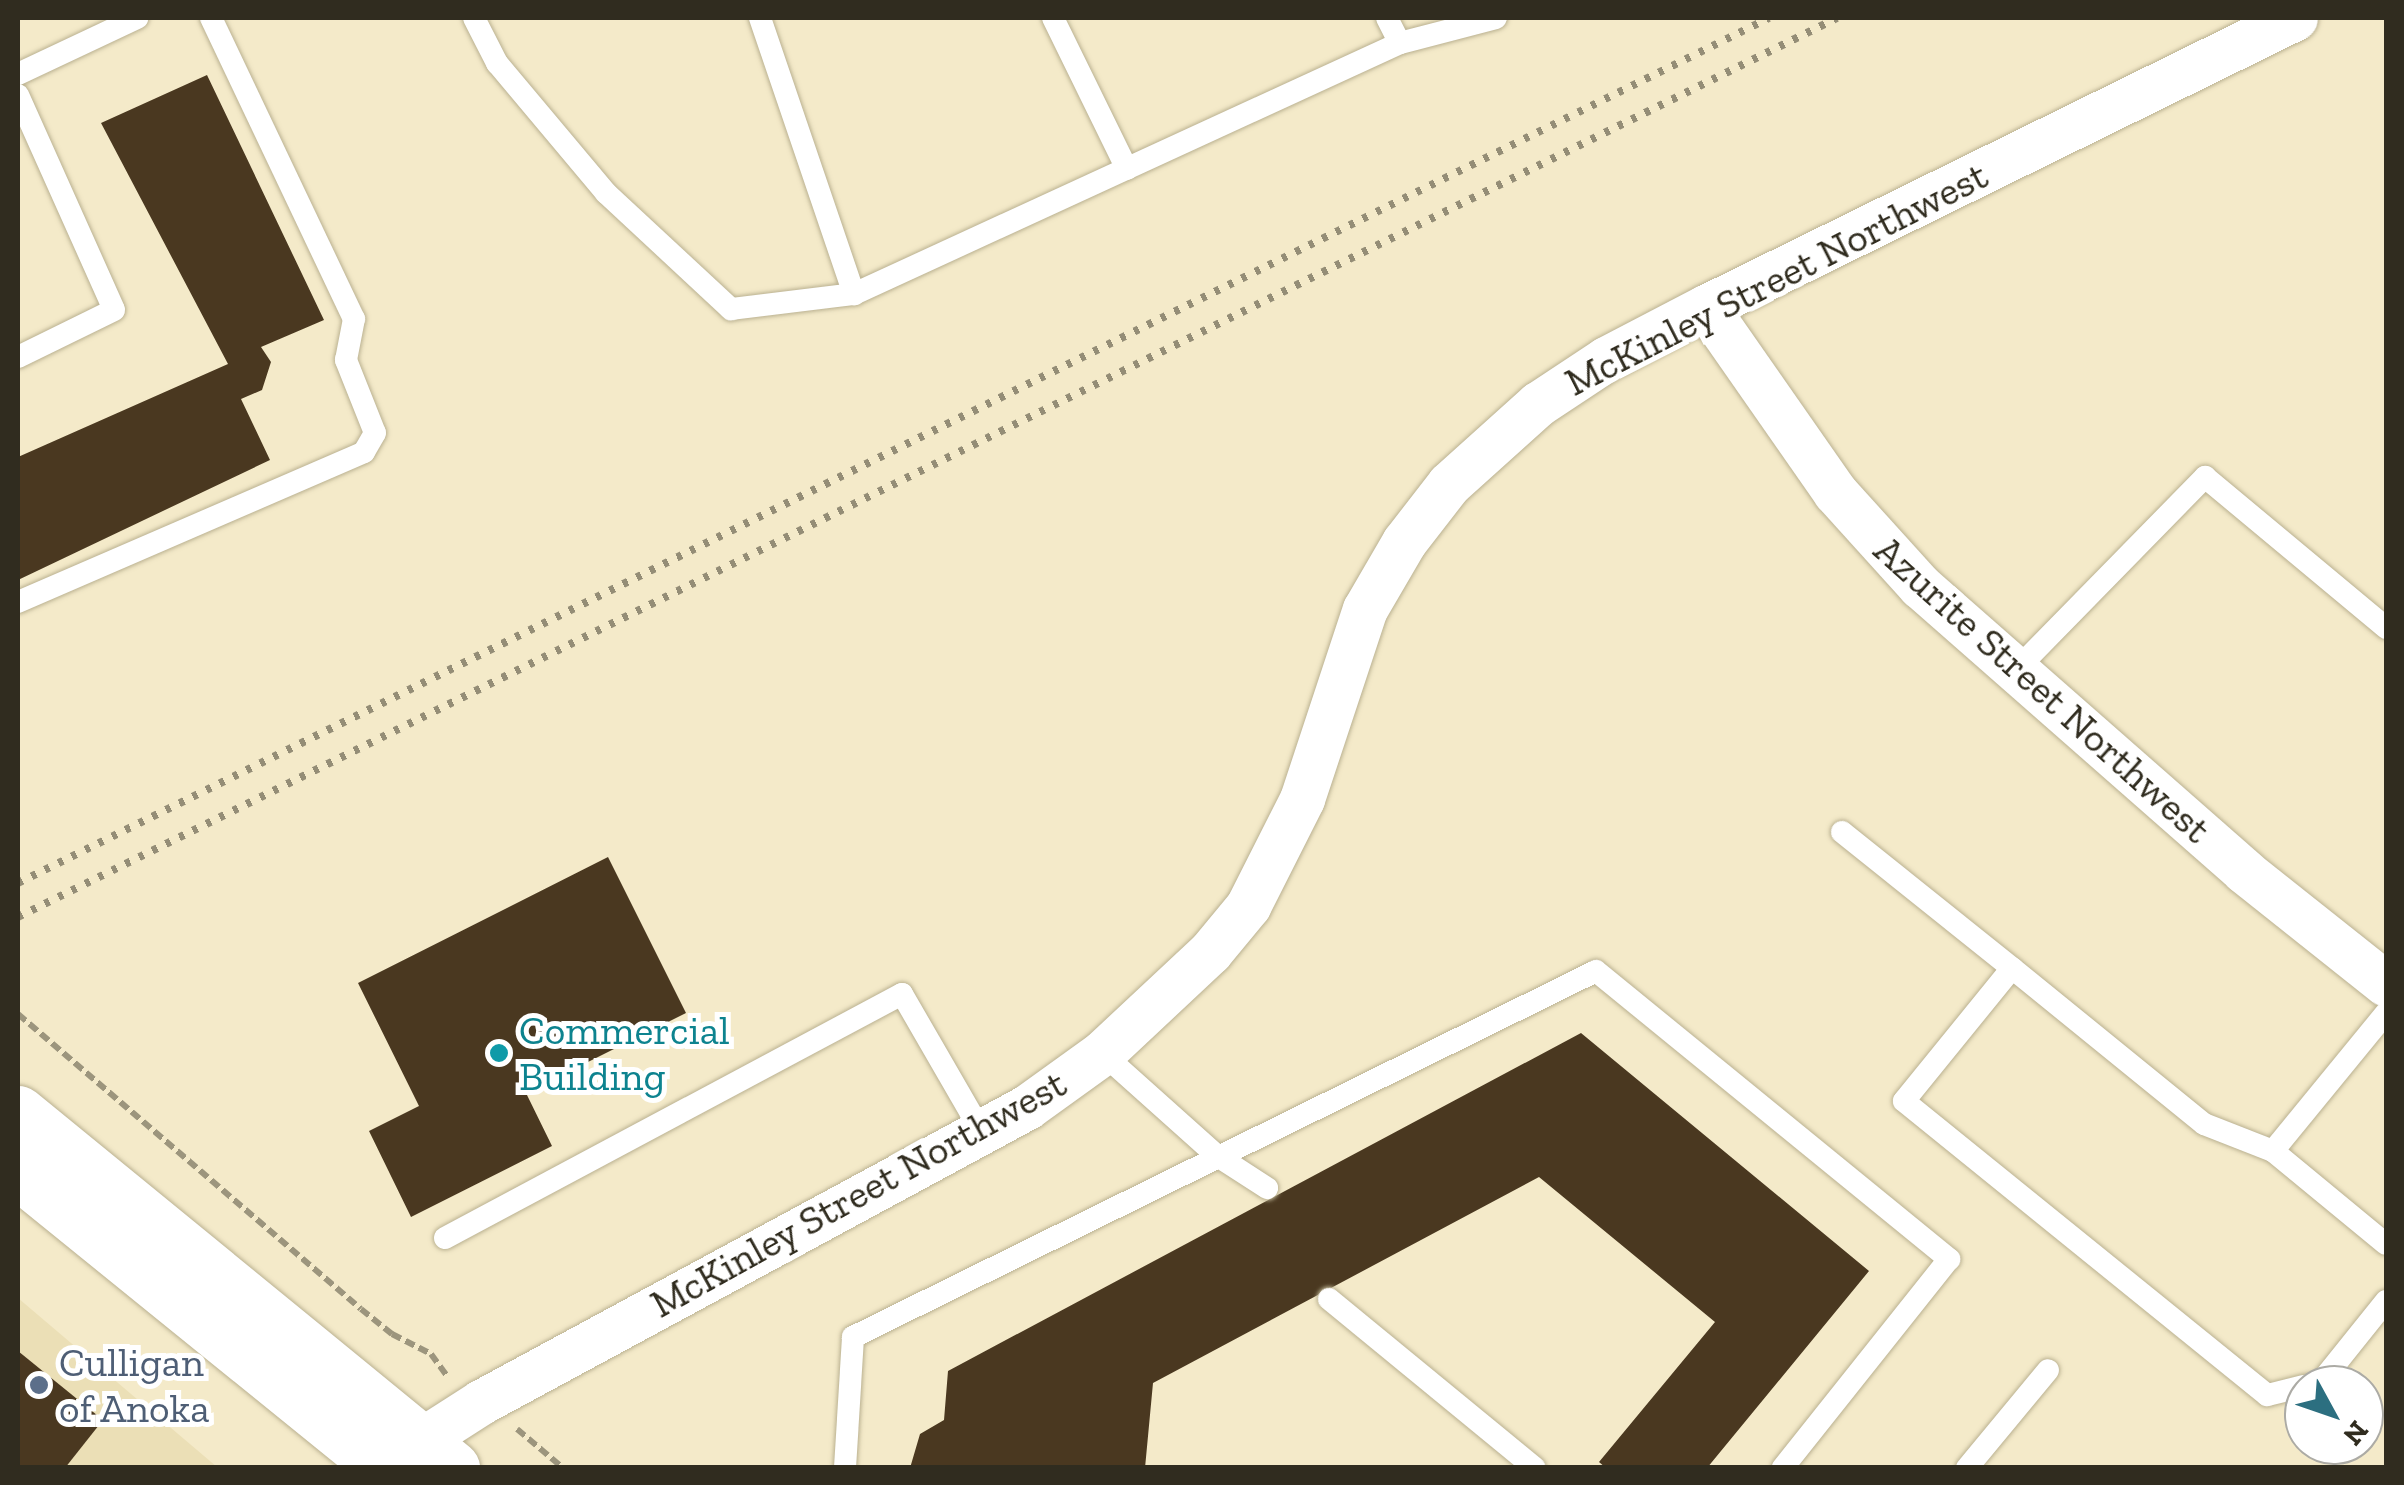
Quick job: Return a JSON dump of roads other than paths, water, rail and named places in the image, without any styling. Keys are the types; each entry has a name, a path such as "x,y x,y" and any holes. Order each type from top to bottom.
{"street":[{"name":"McKinley Street Northwest","path":"404,1462 980,1129 1027,1107 1102,1053 1210,952 1248,906 1302,799 1365,609 1404,542 1450,484 1538,404 1606,360 1706,306 2295,18"},
{"name":"Azurite Street Northwest","path":"1706,306 1835,492 1920,586 2244,871 2384,986"},
{"path":"23,1137 404,1462"}],"lane":[{"path":"18,74 137,18"},
{"path":"18,602 364,452 375,433 346,360 354,318 211,18"},
{"path":"474,18 497,63 606,193 730,309 854,294 1400,43 1496,18"},
{"path":"760,18 854,294"},
{"path":"1053,18 1127,168"},
{"path":"1387,18 1400,43"},
{"path":"18,357 114,310 21,110"},
{"path":"2016,671 2205,477 2386,628"},
{"path":"1842,832 2204,1124 2273,1150 2386,1244"},
{"path":"2012,968 1904,1101 2267,1395 2284,1391"},
{"path":"846,1468 853,1337 1596,971 1949,1259 1783,1468"},
{"path":"2273,1150 2384,986"},
{"path":"445,1238 902,994 980,1129"},
{"path":"1102,1053 1216,1155 1267,1188"},
{"path":"1328,1299 1535,1468"},
{"path":"2335,1365 2386,1301"},
{"path":"1967,1468 2048,1370"}],"railway":[{"path":"18,883 1769,18"},
{"path":"18,917 1837,18"}],"place":[{"name":"Commercial Building","path":"499,1053"},
{"name":"Culligan of Anoka","path":"39,1385"}]}
